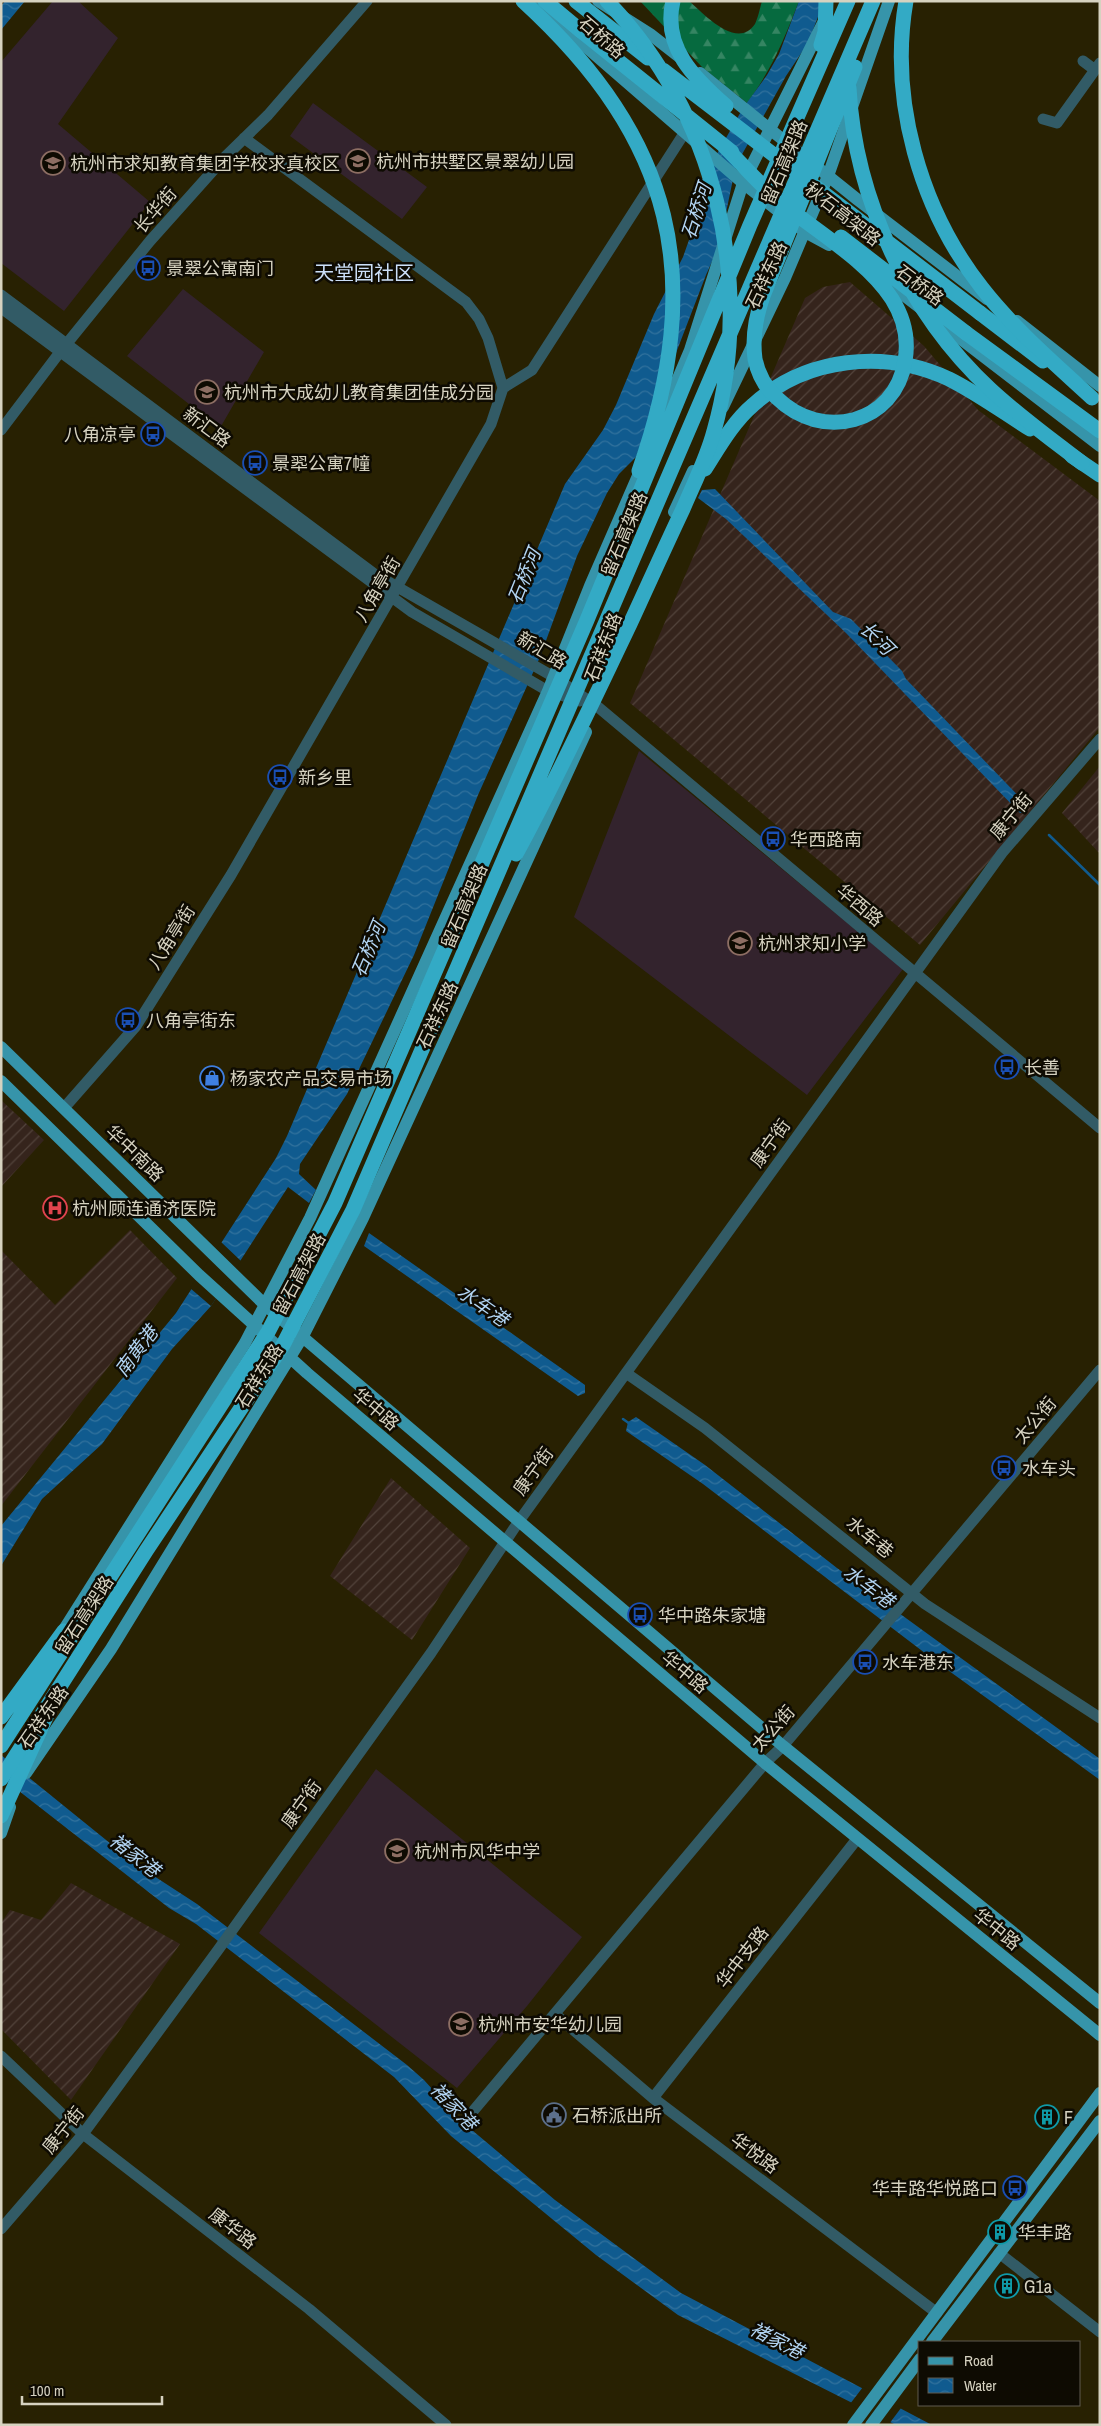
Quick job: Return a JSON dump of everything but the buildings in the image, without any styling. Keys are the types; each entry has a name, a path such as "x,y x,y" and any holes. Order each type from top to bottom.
{"highway":[{"path":"523,1 571,47 593,73 624,118 653,178 668,238 672,323 665,380 641,463 587,620"},
{"name":"秋石高架路","path":"545,1 724,146 966,333 1100,432"},
{"name":"秋石高架路","path":"576,1 791,166 1097,396"},
{"path":"468,943 555,781 691,491 714,431 728,368 731,306 724,231 707,170 674,94 643,45 607,1"},
{"path":"673,1 670,27 677,52 682,59 702,83 791,166"},
{"path":"750,225 758,187 825,32 826,1"},
{"name":"留石高架路","path":"1,1746 268,1332 335,1203 587,620 750,225 848,1"},
{"path":"852,1 848,69 850,106 856,144 872,200 898,266 932,322 970,369 1033,426 1100,476"},
{"path":"724,146 777,200 791,210 798,216 835,243 879,282 898,308 903,320 907,342 904,368 899,384 888,397 862,417 826,424 790,410 773,395 762,379 755,358 754,335 763,296 792,223 796,214 804,196 840,104 859,59 874,1"},
{"name":"留石高架路","path":"1,1779 146,1551 283,1345 353,1210 874,1"},
{"path":"906,1 901,27 901,59 906,106 917,161 935,208 966,266 982,288 1029,340 1097,396"},
{"path":"691,491 725,438 752,404 793,378 811,371 834,365 871,360 914,366 948,379 1082,463"},
{"path":"1,1717 130,1544"},
{"path":"1,1816 57,1691"}],"main road":[{"name":"石桥路","path":"533,1 705,150 805,232 865,266 1100,446"},
{"name":"石桥路","path":"598,1 650,34 741,106 1097,396"},
{"name":"石祥东路","path":"1,1724 66,1627 254,1326 325,1188 548,691 690,350 742,181 766,126 833,1"},
{"name":"石祥东路","path":"1,1833 15,1793 27,1772 111,1649 290,1358 363,1218 598,707 683,490 805,232 828,176 889,1"},
{"name":"华中南路","path":"1,1047 265,1305"},
{"path":"1,1081 199,1275 254,1326"},
{"name":"华中路","path":"265,1305 783,1746 1100,2003"},
{"name":"华中路","path":"254,1326 765,1763 1100,2035"},
{"path":"856,2421 1100,2093"},
{"path":"933,2341 1100,2121"},
{"path":"871,2425 918,2362"}],"street":[{"name":"长华街","path":"1,430 150,241 306,72 368,1"},
{"path":"1044,119 1056,123 1098,66 1083,61"},
{"path":"244,138 466,302 479,319 488,338 503,388 532,370 685,132"},
{"name":"新汇路","path":"1,295 64,348 392,598 548,691 598,707"},
{"name":"新汇路","path":"1,308 64,348 374,573 554,677 598,707"},
{"name":"八角亭街","path":"64,1108 136,1026 231,875 491,424 503,388"},
{"name":"华西路","path":"598,707 1100,1128"},
{"name":"康宁街","path":"1,2229 84,2134 218,1950 431,1653 504,1541 1002,853 1100,739"},
{"name":"太公街","path":"474,2110 556,2015 765,1763 783,1746 1100,1370"},
{"name":"水车巷","path":"626,1373 706,1428 912,1593 1100,1718"},
{"name":"华中支路","path":"653,2098 857,1839"},
{"name":"华悦路","path":"556,2015 653,2098 937,2313"},
{"name":"康华路","path":"1,2056 84,2134 309,2309 446,2425"},
{"path":"999,2253 1100,2332"}],"shaded area":[{"name":"杭州市求知教育集团学校求真校区","path":"53,1 78,1 118,38 58,124 150,202 64,311 1,263 1,62"},
{"name":"杭州市拱墅区景翠幼儿园","path":"313,103 427,187 402,219 290,136"},
{"path":"850,282 924,346 978,410 1100,501 1100,727 920,945 630,703 805,298 823,287"},
{"name":"杭州市大成幼儿教育集团佳成分园","path":"183,289 264,352 220,428 127,356"},
{"name":"杭州求知小学","path":"639,751 903,969 807,1095 574,917"},
{"path":"1100,766 1100,854 1062,813"},
{"path":"1,1100 44,1140 1,1187"},
{"path":"130,1230 177,1278 1,1506 1,1250 55,1305"},
{"path":"391,1478 470,1548 412,1640 330,1576"},
{"name":"杭州市风华中学","path":"376,1769 582,1937 527,2006 457,2088 259,1933"},
{"path":"71,1883 180,1944 71,2100 1,2029 1,1923 10,1910 41,1920"}],"green space":[{"path":"640,1 689,1 720,27 730,32 739,33 748,31 755,24 762,1 799,1 777,54 747,103 702,67"}],"water":[{"path":"5,1 25,1 1,30 1,6"},
{"name":"石桥河","path":"799,1 824,1 808,43 786,76 736,165 719,246 636,457 619,474 607,493 577,556 540,657 478,795 414,955 347,1094 300,1164 299,1174 316,1190 309,1203 288,1187 211,1306 172,1349 102,1444 42,1499 1,1566 1,1526 176,1313 276,1158 565,484 603,430 616,405 654,314 683,257 689,240 701,182 743,108 767,75 779,54"},
{"path":"715,489 833,612 851,619 902,671 906,679 1028,806 1026,812 1020,813 846,633 726,519 698,498 702,490"},
{"path":"369,1233 585,1385 585,1393 578,1396 364,1246"},
{"path":"636,1417 705,1465 837,1568 1100,1759 1100,1780 938,1663 703,1484 626,1431 628,1422"},
{"path":"1,1755 137,1865 197,1904 407,2065 424,2080 460,2120 555,2200 681,2293 932,2425 896,2425 678,2315 596,2255 451,2136 394,2077 196,1924 169,1908 1,1777"}],"pier":[{"path":"221,1242 241,1261 211,1306 190,1288"},
{"path":"863,2387 901,2408 889,2424 850,2404"}],"waterway":[{"name":"长河","path":"1049,835 1100,885"},
{"name":"水车港","path":"623,1419 630,1424"}],"place":[{"name":"杭州市拱墅区景翠幼儿园","path":"358,161"},
{"name":"杭州市求知教育集团学校求真校区","path":"53,163"},
{"name":"景翠公寓南门","path":"148,268"},
{"name":"杭州市大成幼儿教育集团佳成分园","path":"207,392"},
{"name":"八角凉亭","path":"153,434"},
{"name":"景翆公寓7幢","path":"255,463"},
{"name":"新乡里","path":"280,777"},
{"name":"华西路南","path":"773,839"},
{"name":"杭州求知小学","path":"740,943"},
{"name":"八角亭街东","path":"128,1020"},
{"name":"长善","path":"1007,1067"},
{"name":"杨家农产品交易市场","path":"212,1078"},
{"name":"杭州顾连通济医院","path":"55,1208"},
{"name":"水车头","path":"1004,1468"},
{"name":"华中路朱家塘","path":"640,1615"},
{"name":"水车港东","path":"865,1662"},
{"name":"杭州市风华中学","path":"397,1851"},
{"name":"杭州市安华幼儿园","path":"461,2024"},
{"name":"石桥派出所","path":"554,2115"},
{"name":"F","path":"1047,2117"},
{"name":"华丰路华悦路口","path":"1015,2188"},
{"name":"华丰路","path":"1000,2232"},
{"name":"G1a","path":"1007,2286"}],"district":[{"name":"天堂园社区","path":"364,272"}],"water label":[{"name":"南黄港","path":"136,1351"},
{"name":"褚家港","path":"135,1855"},
{"name":"褚家港","path":"454,2106"},
{"name":"褚家港","path":"777,2340"}]}
